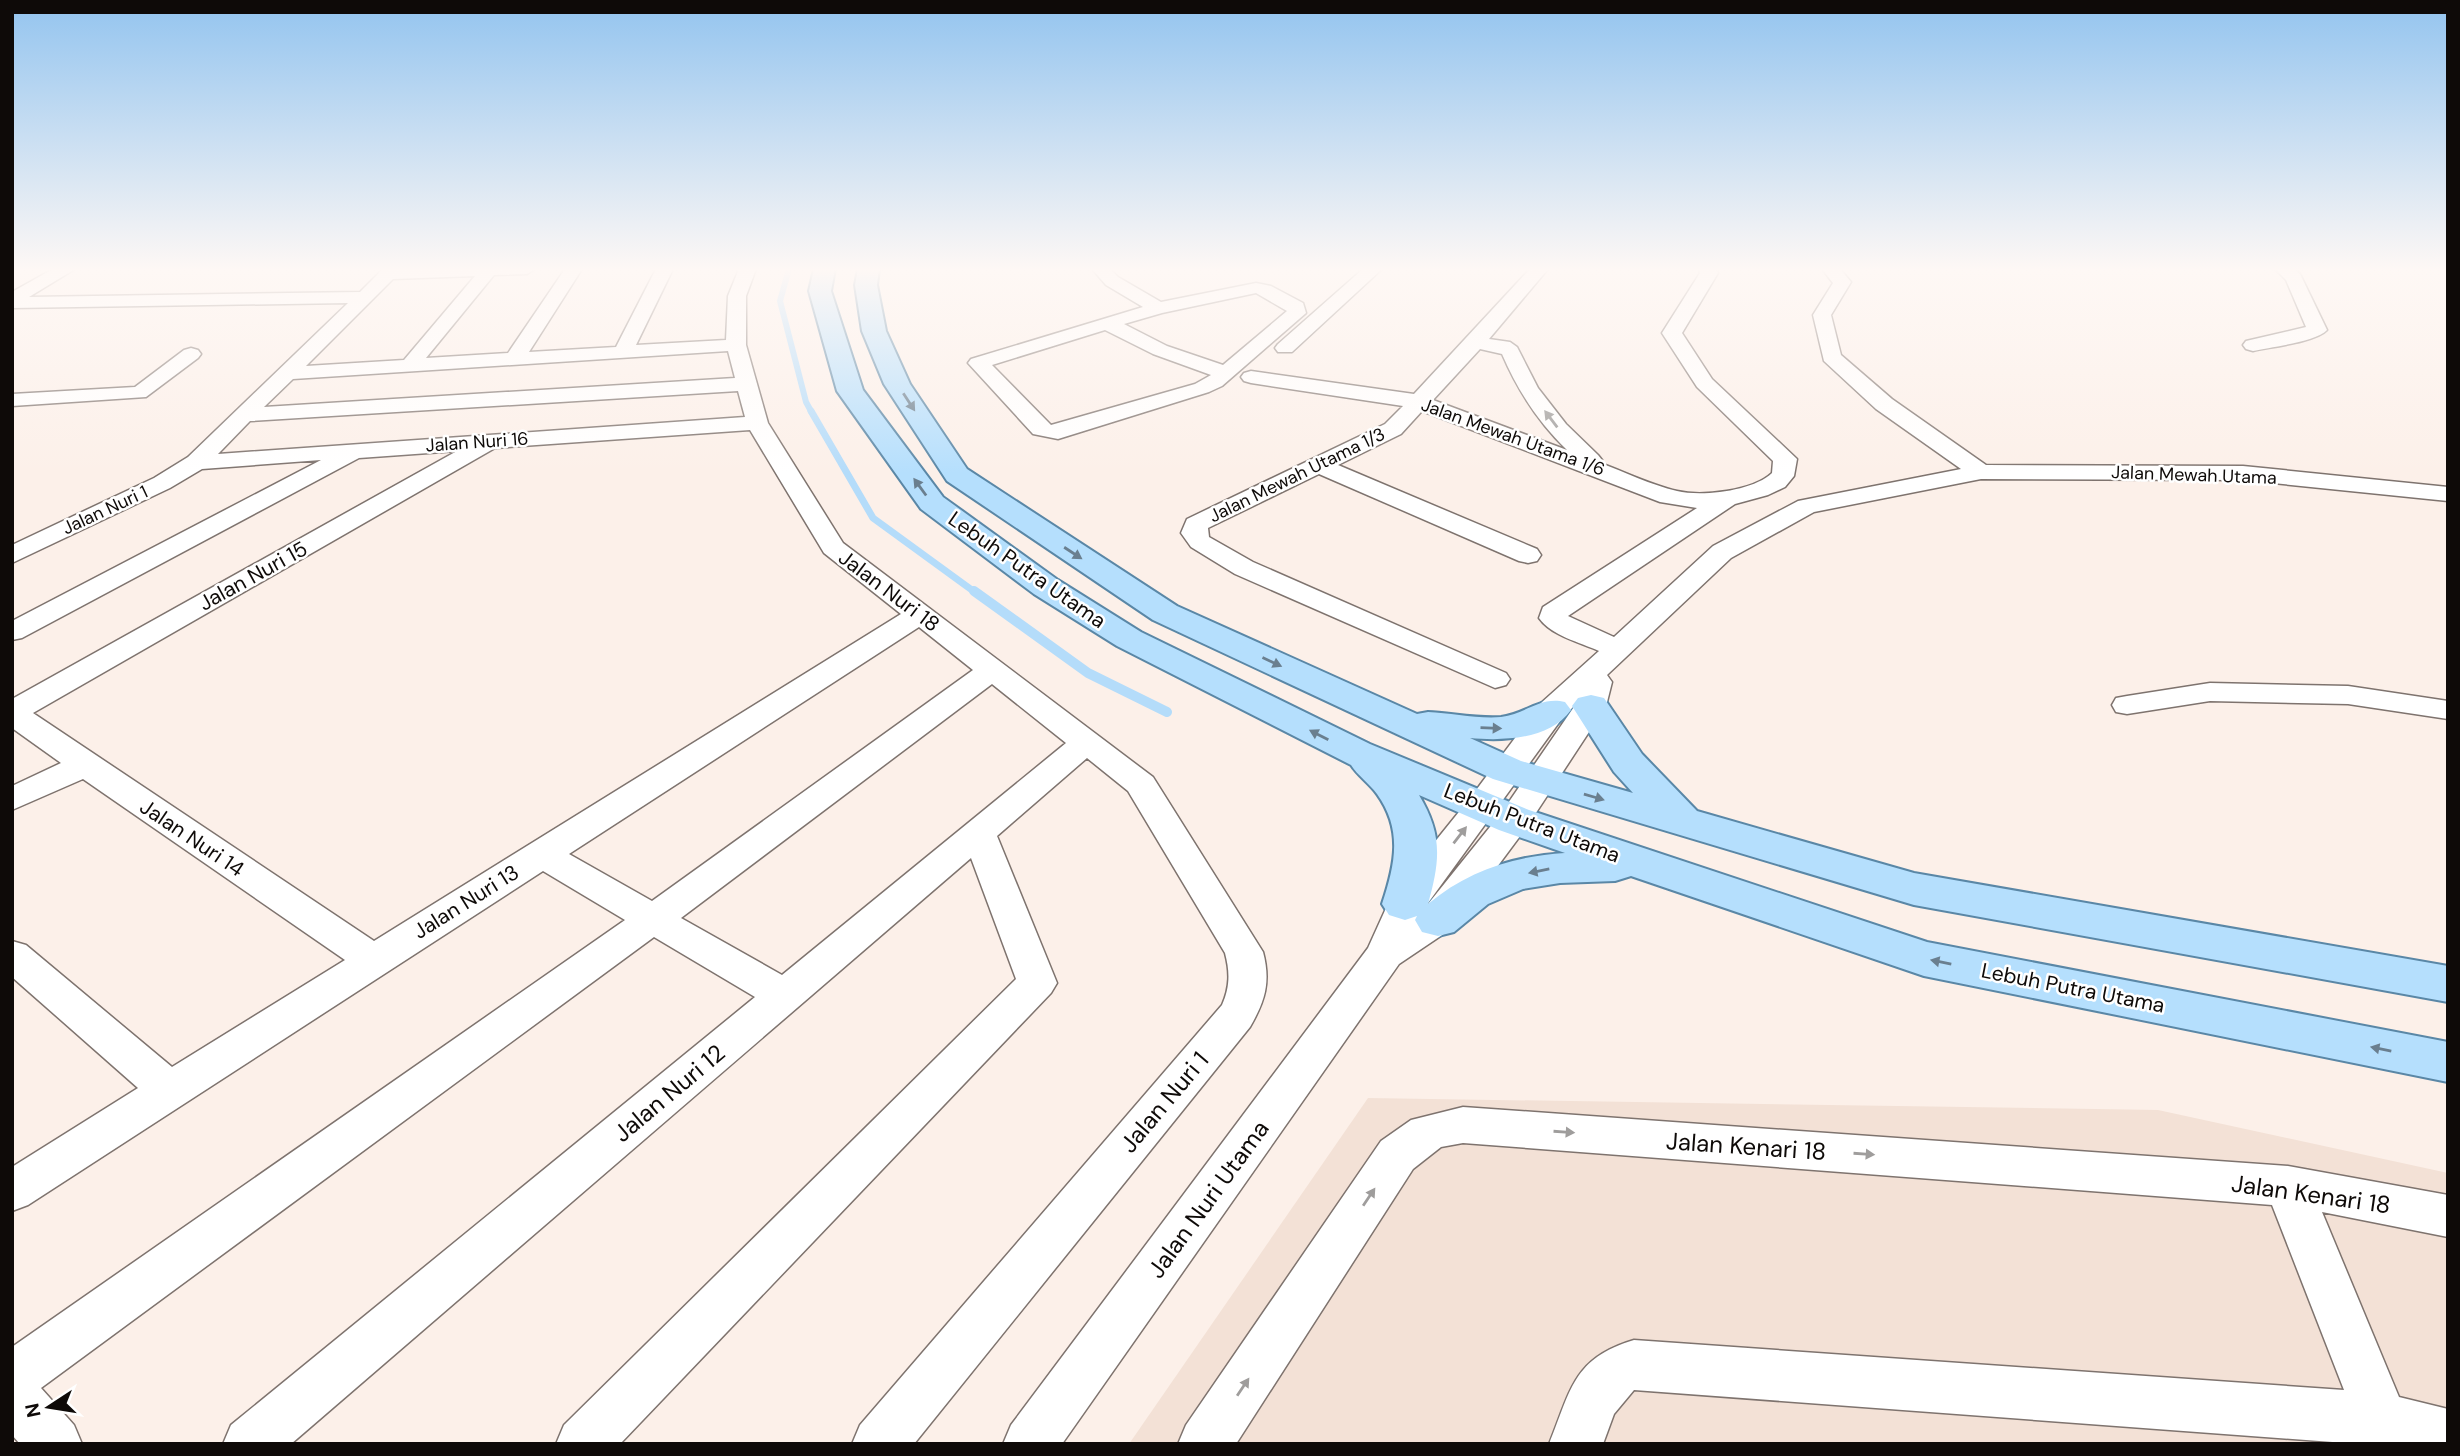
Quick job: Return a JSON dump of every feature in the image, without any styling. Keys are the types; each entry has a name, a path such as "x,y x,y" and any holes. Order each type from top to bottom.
{"main road":[{"name":"Lebuh Putra Utama","path":"834,337 850,391 932,503 1046,587 1129,639 1356,753 1499,813 1924,959 2448,1062"},
{"name":"Lebuh Putra Utama","path":"877,337 897,384 957,475 1165,613 1524,776 1914,889 2448,984"},
{"path":"1591,706 1628,763 1685,824"},
{"path":"1398,720 1498,729 1522,725 1552,710"},
{"path":"1356,753 1385,775 1410,814 1418,859 1421,912 1515,875 1563,866 1616,866 1671,875 1725,892"}],"street":[{"path":"196,462 324,337"},
{"path":"410,365 433,337"},
{"path":"514,359 529,337"},
{"path":"623,352 631,337"},
{"name":"Jalan Nuri 18","path":"736,337 757,423 833,548 1088,741"},
{"path":"1061,337 978,363 1041,429 1048,432 1202,388 1225,373 1268,337"},
{"path":"1134,337 1160,350 1225,373"},
{"path":"1060,451 1227,391 1251,377 1297,337"},
{"name":"Jalan Mewah Utama 1/3","path":"1480,337 1392,429 1196,524 1194,533 1200,542 1244,568 1495,679"},
{"path":"1610,654 1564,626 1553,618 1553,613 1719,492 1773,484 1782,479 1787,466 1785,459 1704,383 1675,337"},
{"path":"1827,337 1831,357 1884,404 1981,471"},
{"path":"2253,345 2299,337"},
{"path":"1475,343 1503,346 1510,351 1528,389 1558,429 1598,468"},
{"path":"287,373 736,345"},
{"path":"12,400 139,393 147,390 191,354"},
{"name":"Jalan Mewah Utama 1/6","path":"1251,377 1416,401 1669,497 1690,501 1719,492"},
{"path":"243,415 747,384"},
{"name":"Jalan Nuri 16","path":"196,462 757,423"},
{"name":"Jalan Nuri 15","path":"12,713 493,440"},
{"path":"12,632 360,450"},
{"name":"Jalan Nuri 1","path":"12,555 162,483 196,462"},
{"path":"1319,465 1528,555"},
{"name":"Jalan Mewah Utama","path":"1524,776 1552,710 1610,654 1722,552 1807,506 1981,471 2243,473 2448,494"},
{"name":"Jalan Nuri 13","path":"12,1191 920,614"},
{"name":"Jalan Mewah Utama","path":"1499,813 1524,776 1591,706 1610,654"},
{"path":"12,1378 653,919 993,669"},
{"path":"2127,705 2210,692 2348,695 2448,710"},
{"name":"Jalan Nuri 14","path":"12,713 374,961"},
{"name":"Jalan Nuri 1","path":"879,1444 1236,1016 1247,995 1250,974 1244,952 1141,784 1088,741"},
{"name":"Jalan Nuri 12","path":"250,1444 1088,741"},
{"path":"12,799 85,765"},
{"name":"Jalan Nuri Utama","path":"1030,1444 1385,954 1499,813"},
{"path":"583,1444 1037,983 979,833"},
{"path":"541,854 785,996"},
{"path":"12,955 170,1091"},
{"name":"Jalan Kenari 18","path":"1205,1444 1397,1155 1414,1138 1436,1128 1463,1125 2288,1186 2448,1216"},
{"path":"2288,1186 2386,1431"},
{"path":"1576,1444 1601,1384 1609,1373 1620,1367 1633,1365 2448,1436"},
{"path":"12,1394 55,1444"}],"shaded area":[{"path":"1368,1098 2158,1110 2448,1173 2448,1444 1129,1444"}],"waterway":[{"path":"789,337 806,402 812,413"},
{"path":"811,411 873,518 976,593"},
{"path":"974,591 1088,673 1167,712"}]}
